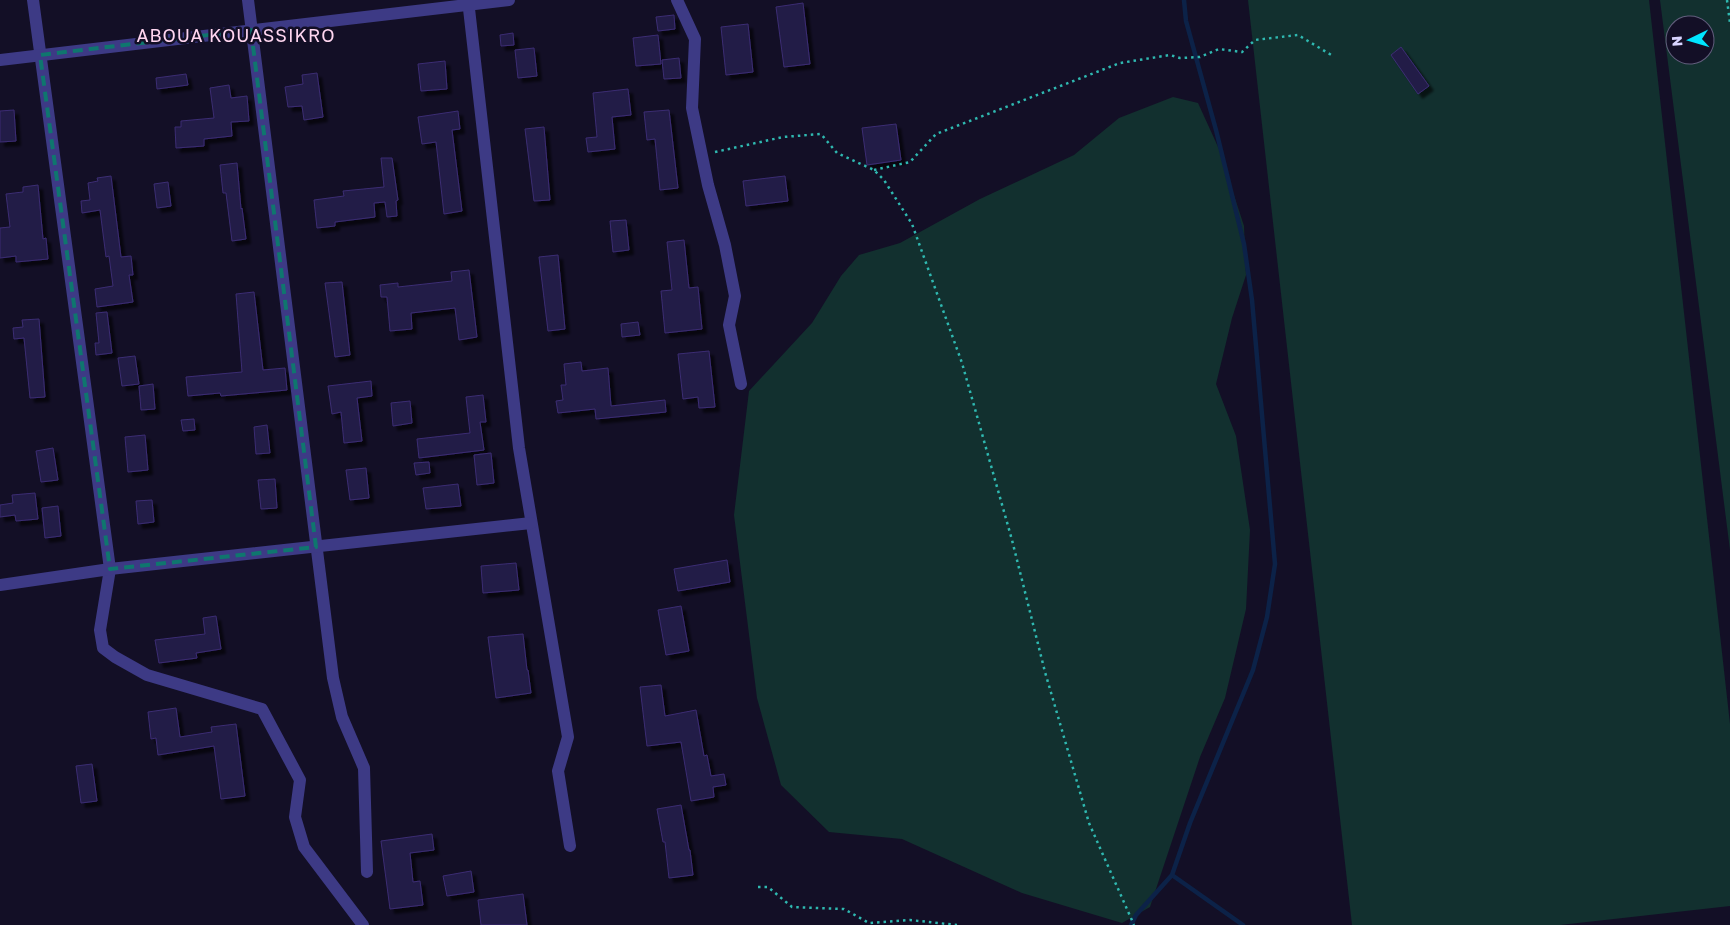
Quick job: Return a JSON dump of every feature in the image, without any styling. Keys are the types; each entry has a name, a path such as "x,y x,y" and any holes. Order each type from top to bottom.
{"street":[{"path":"32,0 110,569 100,630 103,648 147,675 262,709 300,780 295,817 304,847 363,925"},
{"path":"248,0 333,678 342,717 364,768 367,872"},
{"path":"0,60 468,2 509,0"},
{"path":"677,0 695,39 692,108 708,185 725,245 735,296 729,325 741,384"},
{"path":"468,2 519,448 568,737 558,771 570,846"},
{"path":"0,585 110,569 531,523"}],"path":[{"path":"1727,0 1730,23"},
{"path":"874,170 910,162 936,134 1120,63 1170,55 1180,58 1200,57 1219,49 1242,52 1255,40 1298,35 1333,56"},
{"path":"702,155 783,136 821,134 837,153 874,170 884,180 912,224 962,363 1012,540 1045,672 1089,823 1134,925"},
{"path":"758,887 768,887 792,908 844,909 869,923 910,920 957,925"}],"highlighted area":[{"path":"251,30 316,547 110,569 40,55"}],"green space":[{"path":"1248,0 1649,0 1730,724 1730,906 1560,925 1352,925"},
{"path":"1660,0 1730,0 1730,550 1668,65 1715,65 1715,15 1665,15 1665,39"},
{"path":"1173,97 1198,103 1219,149 1244,226 1246,275 1232,318 1216,384 1236,436 1250,530 1246,609 1225,698 1200,757 1150,907 1122,923 1022,893 902,839 829,832 781,785 757,698 734,515 749,391 812,323 841,276 859,255 900,243 980,199 1074,155 1119,118"}],"building":[{"path":"803,3 810,64 784,67 776,7"},
{"path":"674,15 675,29 658,31 656,17"},
{"path":"748,24 753,72 726,75 721,27"},
{"path":"513,33 514,45 501,46 500,35"},
{"path":"658,35 661,64 636,66 633,38"},
{"path":"1401,47 1429,86 1418,94 1391,55"},
{"path":"534,48 537,76 518,78 515,50"},
{"path":"679,58 681,78 664,79 662,60"},
{"path":"445,61 447,89 421,91 418,64"},
{"path":"317,73 323,117 304,120 302,106 288,107 285,87 303,84 302,75"},
{"path":"186,74 188,85 157,89 156,78"},
{"path":"229,85 231,98 247,96 249,121 231,122 232,136 204,139 204,146 176,148 175,127 181,127 181,121 214,118 210,88"},
{"path":"628,89 631,115 612,117 615,149 588,152 586,138 597,137 593,93"},
{"path":"14,110 16,141 0,142 0,111"},
{"path":"669,110 678,188 660,190 655,139 647,140 644,112"},
{"path":"458,111 460,129 452,130 462,211 444,214 436,142 422,144 418,117"},
{"path":"896,124 901,160 867,165 862,128"},
{"path":"544,127 550,200 534,201 525,129"},
{"path":"381,158 392,158 398,200 396,201 397,216 387,217 385,202 374,203 375,217 335,222 335,226 317,228 314,200 344,196 343,191 384,187"},
{"path":"237,163 246,239 232,241 226,193 223,193 220,165"},
{"path":"111,176 121,257 131,256 133,275 129,275 133,302 97,307 95,289 113,286 109,256 106,257 100,210 82,213 81,201 90,200 88,183 98,181 97,178"},
{"path":"785,176 788,201 746,206 743,181"},
{"path":"168,182 171,206 157,208 154,184"},
{"path":"38,185 43,239 46,238 48,259 16,262 16,256 0,258 0,228 10,227 6,194 23,192 23,187"},
{"path":"626,220 629,250 613,252 610,221"},
{"path":"684,240 689,288 698,287 702,329 665,333 661,291 672,290 667,242"},
{"path":"558,255 565,329 548,331 539,257"},
{"path":"469,270 477,337 459,340 455,308 411,313 412,329 390,331 387,297 381,297 380,285 398,283 398,287 452,281 451,272"},
{"path":"342,282 350,355 335,357 325,283"},
{"path":"254,292 263,370 285,368 287,390 221,396 220,393 188,396 186,377 242,372 236,294"},
{"path":"107,312 112,353 96,355 95,343 99,343 96,313"},
{"path":"39,319 45,397 30,398 24,338 14,339 13,328 23,327 22,320"},
{"path":"638,322 640,335 622,337 621,324"},
{"path":"709,351 715,407 699,408 698,397 683,399 678,354"},
{"path":"135,356 139,384 122,386 118,358"},
{"path":"581,362 582,371 608,368 611,406 665,400 666,412 596,419 595,409 558,413 556,401 563,400 561,385 566,385 564,364"},
{"path":"371,381 372,396 357,398 362,441 344,443 341,412 332,414 328,386"},
{"path":"153,384 155,409 141,410 139,386"},
{"path":"483,395 486,422 480,422 484,450 419,458 417,439 470,433 466,397"},
{"path":"410,401 412,423 393,426 391,403"},
{"path":"194,419 195,430 183,431 181,420"},
{"path":"267,425 270,453 256,454 254,427"},
{"path":"145,435 148,470 128,472 125,437"},
{"path":"53,448 58,480 41,482 36,451"},
{"path":"491,453 494,483 477,485 474,455"},
{"path":"429,462 430,473 416,475 414,463"},
{"path":"366,468 369,498 350,500 346,470"},
{"path":"275,479 277,508 261,509 258,480"},
{"path":"458,484 461,506 426,509 423,488"},
{"path":"35,493 38,519 16,521 15,515 0,517 0,505 13,503 12,495"},
{"path":"152,500 154,522 138,524 136,501"},
{"path":"58,506 61,536 45,538 42,508"},
{"path":"727,560 730,582 678,591 674,569"},
{"path":"516,563 519,590 483,593 481,566"},
{"path":"681,606 689,651 666,655 658,610"},
{"path":"216,616 221,649 196,653 197,658 159,663 155,640 205,634 203,618"},
{"path":"523,634 531,693 496,698 488,637"},
{"path":"661,685 665,716 696,710 704,756 707,755 711,776 724,774 726,785 713,787 714,797 691,801 681,742 647,746 640,687"},
{"path":"176,708 180,737 212,732 211,727 236,724 245,796 221,799 214,746 158,755 156,738 151,739 148,712"},
{"path":"92,764 97,801 81,803 76,766"},
{"path":"681,805 693,875 669,878 665,842 663,842 657,809"},
{"path":"432,834 434,850 410,853 413,882 420,881 423,905 390,909 381,841"},
{"path":"471,871 474,892 447,896 443,876"},
{"path":"523,894 527,925 481,925 478,900"}],"waterway":[{"path":"1131,925 1136,915 1172,875 1190,823 1253,670 1267,617 1275,564 1252,300 1244,244 1216,130 1186,21 1184,0"},
{"path":"1172,875 1243,925"}],"district":[{"name":"ABOUA KOUASSIKRO","path":"236,35"}]}
